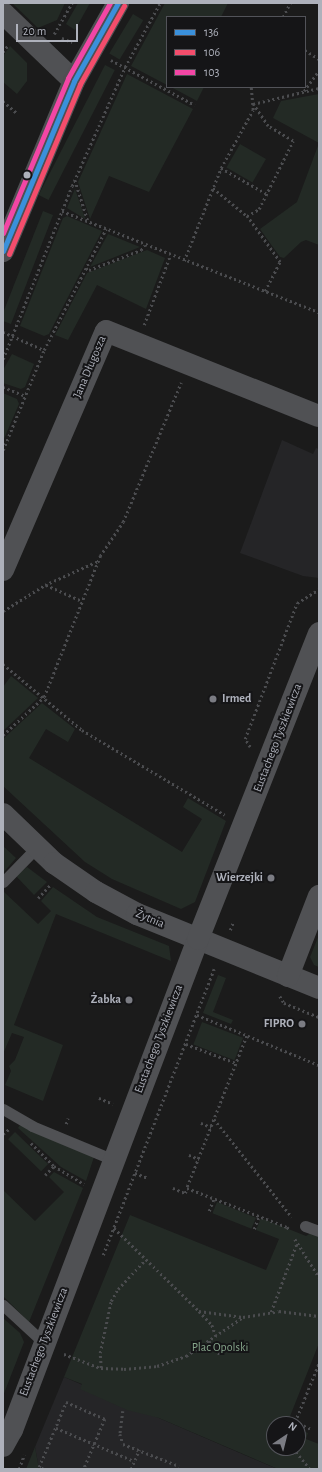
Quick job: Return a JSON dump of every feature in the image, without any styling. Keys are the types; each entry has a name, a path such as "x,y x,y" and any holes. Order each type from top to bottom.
{"street":[{"path":"3,251 74,81 90,49 118,3"},
{"path":"3,13 74,81"},
{"name":"Jana Długosza","path":"3,570 106,331 319,416"},
{"name":"Eustachego Tyszkiewicza","path":"3,1446 12,1430 198,938 319,633"},
{"name":"Żytnia","path":"3,814 54,863 96,892 137,914 319,988"},
{"path":"288,976 319,896"}],"lane":[{"path":"3,882 37,847"},
{"path":"3,1109 32,1126 114,1160"},
{"path":"300,1224 319,1231"},
{"path":"3,1305 44,1343"}],"path":[{"path":"72,3 53,35 90,49 195,105"},
{"path":"3,359 75,180 125,67 160,3"},
{"path":"284,16 290,3"},
{"path":"306,51 319,59"},
{"path":"304,92 319,70"},
{"path":"184,261 221,168 253,110 251,88"},
{"path":"252,104 319,88"},
{"path":"3,101 17,113"},
{"path":"247,216 259,210 293,141 268,126 252,104"},
{"path":"221,168 266,194"},
{"path":"75,180 88,222"},
{"path":"213,188 247,216 280,262 265,292"},
{"path":"62,211 170,256 319,312"},
{"path":"3,450 44,350 106,229"},
{"path":"86,268 89,270 141,250 145,245"},
{"path":"144,328 145,318 170,256"},
{"path":"3,332 44,350"},
{"path":"3,735 44,697 98,560 123,522 189,364"},
{"path":"3,387 25,396"},
{"path":"3,611 45,585 98,560"},
{"path":"45,585 82,601"},
{"path":"3,664 82,730 228,816"},
{"path":"38,898 53,881"},
{"path":"102,1257 186,1044 215,966"},
{"path":"197,1015 319,1065"},
{"path":"173,1188 185,1193 247,1036"},
{"path":"186,1044 236,1063"},
{"path":"99,1098 119,1106"},
{"path":"214,1119 300,1224 297,1243 271,1312"},
{"path":"201,1123 211,1127"},
{"path":"7,1124 12,1126"},
{"path":"149,1139 153,1141"},
{"path":"28,1141 54,1166 87,1186"},
{"path":"189,1155 199,1159"},
{"path":"45,1175 54,1166"},
{"path":"135,1173 148,1178"},
{"path":"187,1188 287,1226 290,1232"},
{"path":"208,1212 214,1198"},
{"path":"254,1229 259,1216"},
{"path":"114,1228 145,1260 199,1311 212,1325 216,1336"},
{"path":"294,1238 319,1277"},
{"path":"101,1368 100,1353 111,1301 118,1289 145,1260"},
{"path":"199,1311 243,1317 271,1312 319,1316"},
{"path":"64,1354 101,1368 124,1369 157,1366 186,1356 243,1317"},
{"path":"209,1341 221,1356"},
{"path":"62,1361 67,1347"},
{"path":"297,1416 319,1363"},
{"path":"43,1469 39,1467 66,1402 105,1419 84,1469"},
{"path":"123,1411 120,1434 123,1444 179,1466"},
{"path":"56,1428 134,1461"},
{"path":"306,1428 310,1429"},
{"path":"19,1469 28,1447"},
{"path":"131,1469 138,1450"},
{"path":"299,1456 310,1469"}],"shaded area":[{"path":"282,440 313,454 316,448 319,449 319,578 303,576 240,553"},
{"path":"64,1377 278,1469 39,1469 35,1447"}],"green space":[{"path":"12,3 65,3 57,20 38,28"},
{"path":"78,3 90,3 75,30 66,24"},
{"path":"165,3 228,3 222,16 166,16 166,84 131,66"},
{"path":"133,14 143,20 120,60 109,53"},
{"path":"10,46 27,63 27,81 17,94 3,82 3,56"},
{"path":"105,65 115,70 49,200 39,195"},
{"path":"127,74 193,109 149,192 109,176 90,219 78,182"},
{"path":"173,88 204,88 197,101"},
{"path":"319,94 319,143 273,118 281,101"},
{"path":"319,143 319,245 306,240 301,242 284,258 280,257 260,229 297,202"},
{"path":"240,144 266,159 252,182 226,167"},
{"path":"75,189 85,218 85,219 67,208"},
{"path":"43,211 53,215 11,324 3,321 3,313"},
{"path":"67,216 102,231 49,334 44,336 20,326 63,218"},
{"path":"108,234 140,247 90,267"},
{"path":"147,250 165,258 146,309 97,285 68,340 55,335 87,273"},
{"path":"12,354 34,364 25,387 21,389 3,383 3,370"},
{"path":"3,393 17,399 19,404 3,441"},
{"path":"11,676 38,698 3,731 3,687"},
{"path":"42,703 75,729 68,742 46,729 29,758 182,852 202,819 183,807 188,798 226,821 195,902 181,909 112,879 85,862 3,786 3,739"},
{"path":"3,846 16,858 3,873"},
{"path":"27,867 47,882 34,895 16,876"},
{"path":"53,887 97,917 169,946 171,961 56,914 14,1025 63,1045 43,1101 5,1085 11,1071 9,1066 15,1060 24,1037 12,1033 3,1054 3,891 38,924 51,911 41,901"},
{"path":"319,935 319,967 314,965 310,957"},
{"path":"218,975 226,978 213,1012 233,1020 231,1024 203,1013"},
{"path":"202,1022 243,1038 234,1060 193,1044"},
{"path":"20,1125 94,1157 86,1181 61,1167 18,1128"},
{"path":"15,1132 48,1164 41,1171 8,1139"},
{"path":"54,1172 83,1188 29,1322 3,1296 3,1190 35,1221 64,1192 49,1177"},
{"path":"217,1202 256,1218 251,1229 213,1213"},
{"name":"Plac Opolski","path":"130,1215 266,1270 279,1239 256,1230 261,1218 306,1236 311,1233 319,1236 319,1343 290,1416 266,1416 266,1456 306,1456 306,1439 319,1444 319,1469 278,1469 159,1418 127,1410 80,1389 82,1384 64,1377"},
{"path":"3,1318 20,1333 24,1342 3,1396"},
{"path":"35,1447 39,1469 26,1469"}],"transit line":[{"name":"103","path":"3,233 68,78 110,3"},
{"name":"136","path":"3,251 74,81 118,3"},
{"name":"106","path":"9,254 80,84 124,6"}],"place":[{"name":"Irmed","path":"213,699"},
{"name":"Wierzejki","path":"271,878"},
{"name":"Żabka","path":"129,1000"},
{"name":"FIPRO","path":"302,1024"}]}
